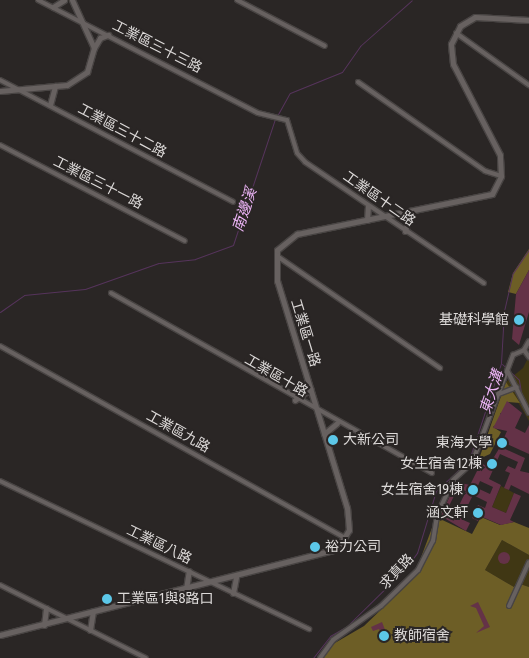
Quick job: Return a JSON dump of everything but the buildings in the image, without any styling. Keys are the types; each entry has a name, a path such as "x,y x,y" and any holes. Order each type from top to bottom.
{"street":[{"name":"工業區三十三路","path":"38,0 265,115 284,118"},
{"path":"54,7 64,0"},
{"path":"72,0 94,48"},
{"path":"238,0 325,46"},
{"path":"440,368 276,255 292,235 484,199 496,189 501,176 500,154 451,59 455,32 475,17 529,20"},
{"path":"455,32 529,85"},
{"path":"0,91 55,86 84,75 94,48 100,38 108,35"},
{"name":"工業區三十二路","path":"0,80 233,202"},
{"path":"358,82 485,171 501,176"},
{"path":"50,105 55,86"},
{"name":"工業區十二路","path":"284,118 292,126 300,158 385,218 484,283"},
{"name":"工業區三十一路","path":"0,145 186,241"},
{"path":"367,220 368,206"},
{"path":"406,232 410,214"},
{"name":"工業區一路","path":"276,255 277,281 347,508 346,539"},
{"name":"工業區十路","path":"111,293 317,413 432,473"},
{"name":"求真路","path":"320,658 332,640 381,606 418,570 433,540 438,515 453,480 472,463 515,353 524,350 529,341"},
{"name":"工業區九路","path":"0,346 346,539"},
{"path":"524,350 529,357"},
{"path":"509,369 529,413"},
{"path":"499,394 517,386"},
{"path":"295,400 310,389"},
{"path":"324,434 337,423"},
{"name":"工業區八路","path":"0,481 309,629"},
{"path":"0,634 44,625 93,611 236,578 331,553 346,539"},
{"path":"509,606 529,562"},
{"path":"186,589 189,571"},
{"path":"233,593 236,578"},
{"path":"0,586 146,658"},
{"path":"44,625 46,608"},
{"path":"90,630 93,611"}],"shaded area":[{"path":"529,249 529,270 516,294 508,292 513,273"},
{"path":"529,356 529,421 506,382 523,368"},
{"path":"506,382 520,403 507,402 504,415 500,413 500,421 493,427 501,432 490,454 479,459"},
{"path":"501,486 514,493 506,513 492,507"},
{"path":"436,517 472,534 481,517 500,525 514,522 529,528 529,555 502,540 485,570 514,587 517,583 529,587 529,658 321,658 328,647 364,626 413,579"},
{"path":"502,540 529,555 529,587 517,583 514,587 485,570"}],"waterway":[{"name":"南邊溪","path":"277,116 290,93 342,72 360,46 412,0"},
{"name":"南邊溪","path":"0,312 24,295 85,289 159,263 195,259 233,245 275,119"},
{"name":"東大溝","path":"313,658 330,636 347,626 406,568 417,553 436,491 469,460 501,363 504,311 513,273 529,249"},
{"path":"502,364 519,380 521,392"}],"place":[{"name":"基礎科學館","path":"519,320"},
{"name":"大新公司","path":"333,440"},
{"name":"東海大學","path":"502,443"},
{"name":"女生宿舍12棟","path":"492,464"},
{"name":"女生宿舍19棟","path":"473,490"},
{"name":"涵文軒","path":"478,513"},
{"name":"裕力公司","path":"315,547"},
{"name":"工業區1與8路口","path":"107,599"},
{"name":"教師宿舍","path":"384,636"}]}
